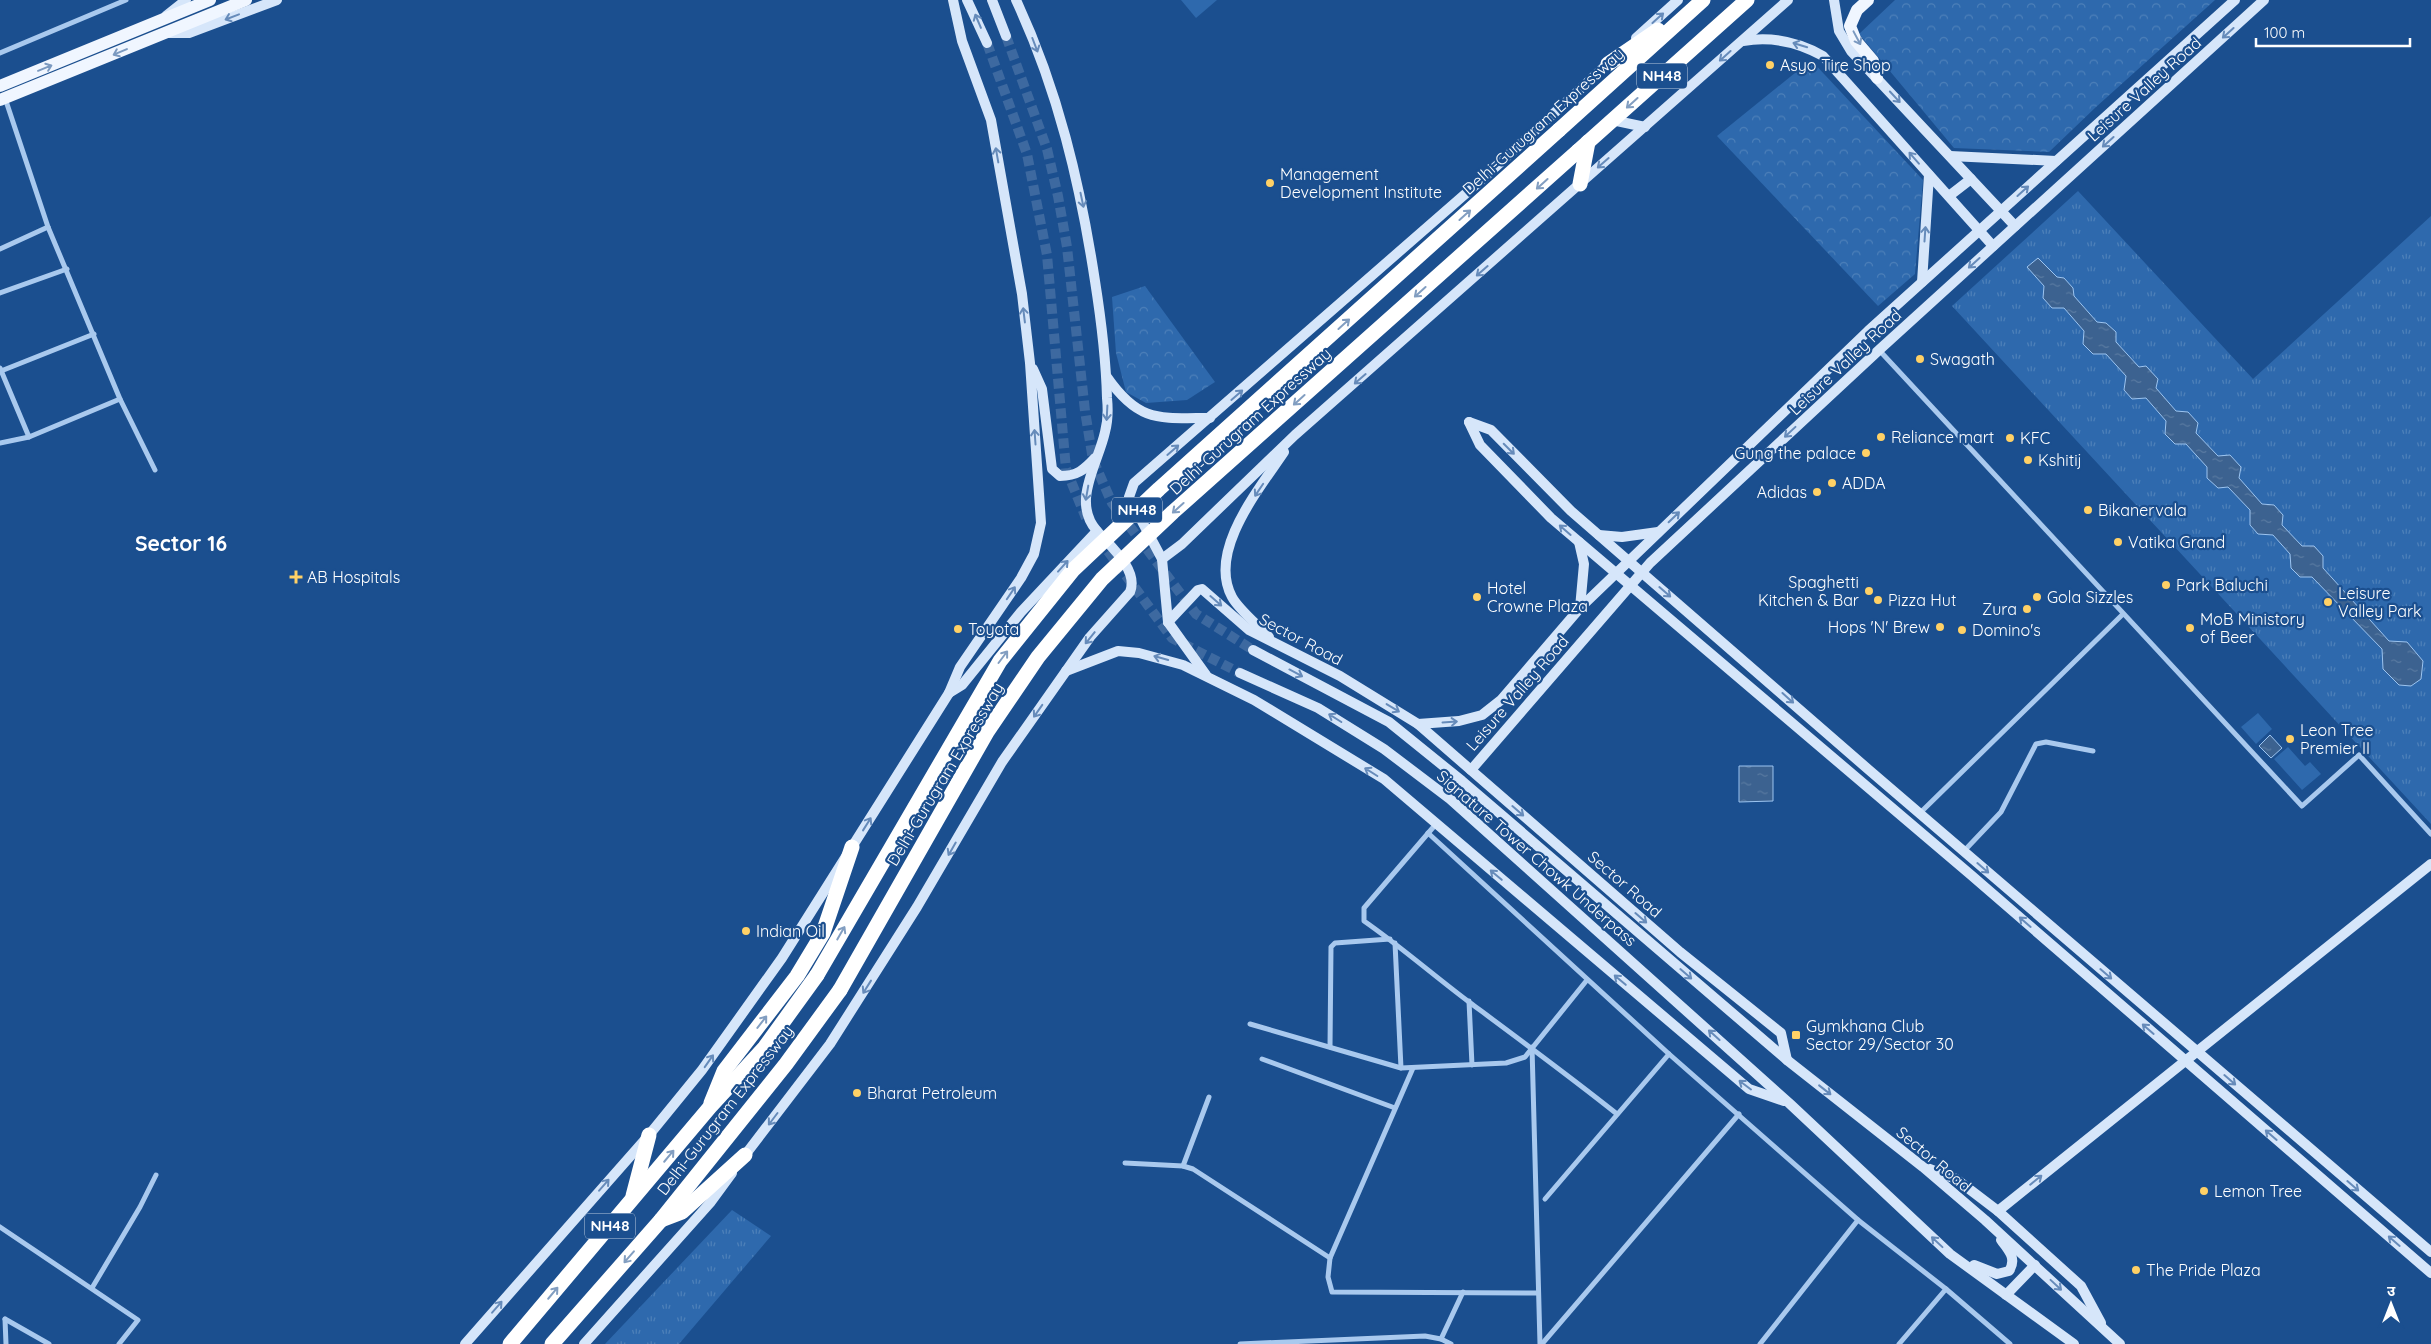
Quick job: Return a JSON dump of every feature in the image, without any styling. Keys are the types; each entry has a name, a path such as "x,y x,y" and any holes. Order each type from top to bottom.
{"highway":[{"name":"Delhi-Gurugram Expressway","path":"552,1344 661,1220 786,1064 840,990 987,732 1038,657 1102,579 1174,512 1747,0"},
{"path":"1608,64 1702,1"},
{"name":"Delhi-Gurugram Expressway","path":"510,1344 710,1107 765,1048 817,975 1000,661 1072,570 1166,482 1702,1"},
{"path":"1580,184 1583,147"},
{"path":"710,1107 724,1071 800,971 823,933 852,846"},
{"path":"632,1199 649,1135"},
{"path":"661,1220 682,1212 745,1155"}],"main road":[{"path":"1,93 159,21 210,0"},
{"path":"1,93 165,33 246,0"},
{"path":"1868,0 1857,10 1850,26 1856,41 1873,61 1877,78"}],"street":[{"path":"0,53 126,0"},
{"path":"159,21 186,0"},
{"path":"165,33 189,33 277,0"},
{"path":"465,1344 649,1135 702,1070 767,979 949,693 960,667 1021,578 1034,554 1041,523 1030,363 1022,294 991,120 962,41 953,0"},
{"path":"967,0 987,43"},
{"path":"992,0 1006,36"},
{"path":"584,1344 710,1204 830,1044 917,907 1002,762 1090,636 1130,592 1133,583 1130,572 1091,524 1085,510 1086,492 1106,430 1106,376 1085,216 1075,167 1053,94 1016,0"},
{"path":"1207,676 1168,622 1162,559 1129,497 1131,487 1479,182 1678,0"},
{"path":"1162,559 1182,544 1296,435 1788,0"},
{"path":"1834,0 1842,39 2015,226"},
{"name":"Leisure Valley Road","path":"1418,724 1458,721 1482,714 1500,700 1580,608 1628,560 1922,282 2235,0"},
{"name":"Leisure Valley Road","path":"1471,770 1642,572 1879,350 2264,0"},
{"path":"1742,41 1756,38 1800,44 1824,56 1993,246"},
{"path":"1,93 48,228 67,269 120,399 156,470"},
{"path":"1612,120 1645,127"},
{"path":"1950,156 2056,161"},
{"path":"1922,282 1929,175"},
{"path":"1948,196 1972,179"},
{"path":"0,249 48,228"},
{"path":"0,293 67,269"},
{"path":"29,437 1,370 94,334"},
{"path":"1879,350 2302,806 2359,755 2431,834"},
{"path":"1030,363 1042,389 1052,469 1060,476 1074,476 1085,469 1100,452"},
{"path":"1106,376 1122,398 1132,407 1152,416 1210,418"},
{"path":"0,443 29,437 120,399"},
{"path":"2431,1252 2196,1052 1599,536 1571,511 1491,430 1469,422 1480,445 1551,518 1616,572 1629,586 1690,633 2431,1273"},
{"path":"1274,642 1232,598 1226,574 1228,549 1236,523 1296,435"},
{"path":"949,693 962,685 1021,612 1098,531"},
{"path":"1599,536 1622,537 1658,532"},
{"path":"1579,542 1584,564 1580,608"},
{"name":"Sector Road","path":"1168,622 1198,590 1202,589 1249,630 1340,676 1418,724 1680,952 1781,1033 1786,1060 1924,1167 1985,1220 2120,1344"},
{"path":"1920,813 2123,614"},
{"name":"Signature Tower Chowk Underpass","path":"1253,650 1389,722 1462,781 1786,1060"},
{"path":"1066,671 1118,651 1164,659 1207,676 1254,700 1384,779 1749,1089 1789,1103 1950,1254 2074,1344"},
{"name":"Signature Tower Chowk Underpass","path":"1240,673 1318,708 1384,749 1450,799 1789,1103"},
{"path":"1964,851 2001,812 2036,744 2046,742 2093,751"},
{"path":"1436,824 1364,908 1364,921 1393,941 1469,1002 1532,1047 1617,1114"},
{"path":"1428,833 1669,1054 1858,1220 1946,1289 2010,1344"},
{"path":"1998,1211 2431,864"},
{"path":"1330,1047 1331,947 1335,943 1393,941"},
{"path":"1393,941 1401,1068"},
{"path":"1250,1024 1401,1068 1515,1062 1525,1057 1587,980"},
{"path":"1469,1002 1472,1065"},
{"path":"1532,1047 1541,1344"},
{"path":"1545,1199 1669,1054"},
{"path":"1262,1059 1395,1108"},
{"path":"1413,1068 1330,1258 1328,1277 1332,1292 1538,1293"},
{"path":"1183,1166 1209,1097"},
{"path":"1541,1344 1739,1114"},
{"path":"1125,1163 1183,1166 1203,1174 1330,1258"},
{"path":"1924,1167 1956,1179 1998,1211 2081,1286 2104,1329"},
{"path":"92,1288 140,1207 156,1175"},
{"path":"1760,1344 1858,1220"},
{"path":"1950,1254 1997,1274 2009,1271 2012,1267 2012,1256 1985,1220"},
{"path":"0,1227 3,1232 92,1288 138,1320 119,1344"},
{"path":"2006,1294 2035,1266"},
{"path":"1898,1344 1946,1289"},
{"path":"1441,1338 1463,1292"},
{"path":"6,1344 5,1319 48,1344"},
{"path":"1240,1344 1327,1343 1425,1336 1441,1338 1451,1344"}],"green space":[{"path":"1181,0 1217,0 1196,18"},
{"path":"1895,0 2215,0 2049,152 1954,148 1859,34"},
{"path":"1811,60 1923,180 1915,274 1878,306 1717,136"},
{"name":"Leisure Valley Park","path":"2078,191 2253,379 2431,216 2431,824 1952,306"},
{"path":"1145,286 1215,382 1187,400 1146,403 1126,392 1116,353 1112,297"},
{"path":"2258,713 2272,729 2256,744 2241,727"},
{"path":"2288,747 2305,766 2310,762 2321,774 2302,790 2274,759"},
{"path":"732,1210 771,1236 679,1344 605,1344"}],"water":[{"path":"2038,258 2057,277 2064,278 2073,288 2074,296 2097,322 2106,323 2116,332 2116,342 2139,367 2146,366 2158,379 2156,388 2176,411 2188,412 2198,423 2196,433 2218,456 2230,455 2241,467 2239,478 2262,504 2274,505 2283,515 2282,525 2302,546 2314,546 2323,556 2323,568 2389,641 2407,642 2423,661 2421,679 2411,686 2399,685 2383,669 2382,649 2312,577 2300,577 2291,568 2290,554 2273,535 2258,534 2250,525 2250,510 2228,487 2218,488 2207,478 2207,467 2186,444 2175,444 2165,434 2166,421 2146,398 2132,399 2124,390 2126,376 2106,354 2093,354 2083,344 2084,331 2064,308 2052,308 2043,298 2044,286 2027,267"},
{"path":"2270,735 2282,748 2271,758 2259,746"},
{"path":"1739,766 1773,766 1773,801 1739,802"}],"tunnel":[{"path":"1006,36 1047,149 1058,196 1067,247 1085,411 1093,460 1112,503 1196,614 1253,650"},
{"path":"987,43 1027,154 1047,255 1066,469 1086,518"},
{"path":"1099,539 1172,638 1240,673"}],"place":[{"name":"Asyo Tire Shop","path":"1770,65"},
{"name":"Management Development Institute","path":"1270,183"},
{"name":"Swagath","path":"1920,359"},
{"name":"Reliance mart","path":"1881,437"},
{"name":"KFC","path":"2010,438"},
{"name":"Gung the palace","path":"1866,453"},
{"name":"Kshitij","path":"2028,460"},
{"name":"ADDA","path":"1832,483"},
{"name":"Adidas","path":"1817,492"},
{"name":"Bikanervala","path":"2088,510"},
{"name":"Vatika Grand","path":"2118,542"},
{"name":"AB Hospitals","path":"296,577"},
{"name":"Park Baluchi","path":"2166,585"},
{"name":"Spaghetti Kitchen & Bar","path":"1869,591"},
{"name":"Hotel Crowne Plaza","path":"1477,597"},
{"name":"Gola Sizzles","path":"2037,597"},
{"name":"Pizza Hut","path":"1878,600"},
{"name":"Leisure Valley Park","path":"2328,602"},
{"name":"Zura","path":"2027,609"},
{"name":"Hops 'N' Brew","path":"1940,627"},
{"name":"MoB Ministory of Beer","path":"2190,628"},
{"name":"Toyota","path":"958,629"},
{"name":"Domino's","path":"1962,630"},
{"name":"Leon Tree Premier II","path":"2290,739"},
{"name":"Indian Oil","path":"746,931"},
{"name":"Gymkhana Club Sector 29/Sector 30","path":"1796,1035"},
{"name":"Bharat Petroleum","path":"857,1093"},
{"name":"Lemon Tree","path":"2204,1191"},
{"name":"The Pride Plaza","path":"2136,1270"}],"district":[{"name":"Sector 16","path":"181,544"}]}
